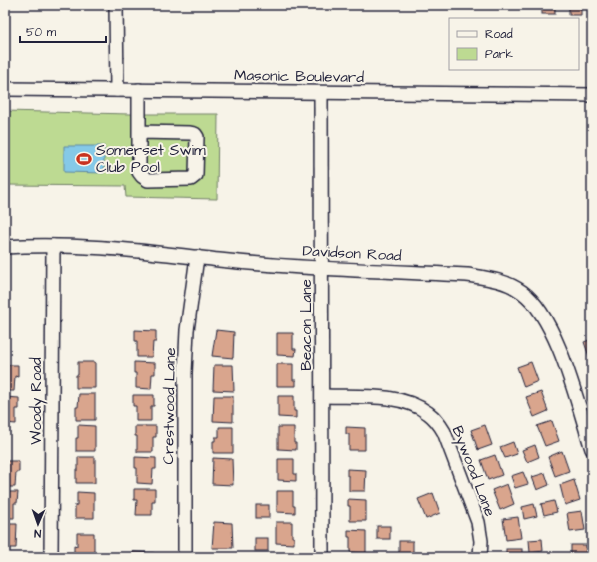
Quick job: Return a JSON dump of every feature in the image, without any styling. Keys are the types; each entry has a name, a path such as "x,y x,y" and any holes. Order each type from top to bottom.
{"street":[{"path":"116,5 117,90"},
{"name":"Masonic Boulevard","path":"5,89 592,95"},
{"path":"139,90 138,172 148,180 191,179 196,175 197,137 195,134 139,132"},
{"name":"Beacon Lane","path":"321,93 323,396 322,557"},
{"name":"Davidson Road","path":"5,247 30,245 72,246 322,268 467,275 490,278 507,284 521,292 533,302 544,318 563,361 592,449"},
{"name":"Woody Road","path":"51,557 53,246"},
{"name":"Crestwood Lane","path":"185,557 185,373 187,330 197,257"},
{"name":"Bywood Lane","path":"323,396 394,398 413,404 428,413 437,421 444,432 478,522 481,541 480,557"}],"green space":[{"path":"5,111 130,114 218,114 217,199 126,197 125,186 5,185"}],"water":[{"name":"Somerset Swim Club Pool","path":"64,146 104,146 104,173 64,172"}],"building":[{"path":"542,5 555,5 555,14 542,14"},
{"path":"569,5 581,5 581,15 569,15"},
{"path":"135,330 156,331 156,342 153,342 152,357 137,357"},
{"path":"216,330 234,332 233,358 212,356"},
{"path":"277,333 293,333 293,349 296,349 295,356 277,355"},
{"path":"592,339 592,362 591,362 584,342"},
{"path":"78,362 95,362 95,388 76,388"},
{"path":"134,362 155,363 155,374 152,374 151,389 136,388"},
{"path":"531,362 538,381 524,387 517,367"},
{"path":"277,364 293,364 293,380 296,380 296,386 277,386"},
{"path":"5,365 18,365 18,377 15,376 14,391 5,391"},
{"path":"214,365 233,365 234,391 213,390"},
{"path":"541,392 548,411 534,417 526,397"},
{"path":"79,394 95,394 95,420 76,420 76,407 78,407"},
{"path":"133,395 154,395 154,406 151,406 151,421 136,421 136,406 133,406"},
{"path":"214,396 233,396 233,422 213,421"},
{"path":"278,396 294,396 294,411 296,411 296,418 278,417"},
{"path":"5,397 19,398 19,409 16,409 16,424 5,423"},
{"path":"552,421 559,441 545,446 537,426"},
{"path":"78,425 95,426 95,451 76,451"},
{"path":"485,425 492,445 478,450 471,430"},
{"path":"135,426 156,426 156,437 153,437 153,452 137,452 137,436 135,436"},
{"path":"219,427 233,427 233,453 213,453 213,441 215,441 215,437 219,437"},
{"path":"278,427 294,427 294,443 296,443 296,450 278,449"},
{"path":"346,427 365,428 365,450 349,450 349,434 346,434"},
{"path":"513,442 517,454 505,458 500,447"},
{"path":"535,445 539,457 527,462 522,450"},
{"path":"562,451 569,471 555,476 548,457"},
{"path":"495,455 502,475 488,480 481,460"},
{"path":"78,457 95,457 95,483 76,483"},
{"path":"135,457 156,458 156,469 153,469 152,484 137,483"},
{"path":"213,458 232,459 233,485 212,484"},
{"path":"278,459 294,459 294,474 296,474 296,481 278,480"},
{"path":"5,461 19,461 19,472 16,472 15,487 5,487"},
{"path":"347,469 366,470 365,491 349,491 349,476 347,476"},
{"path":"523,472 528,484 515,488 511,476"},
{"path":"545,473 549,485 537,490 532,477"},
{"path":"574,480 580,500 565,505 560,485"},
{"path":"507,484 514,504 500,510 492,490"},
{"path":"134,489 155,489 155,501 152,501 152,515 136,515 137,500 134,500"},
{"path":"277,491 293,491 293,506 295,506 295,513 277,512"},
{"path":"5,492 18,492 17,503 14,503 14,518 5,518"},
{"path":"77,492 94,493 94,518 75,518"},
{"path":"433,493 440,513 426,519 418,499"},
{"path":"348,499 366,500 366,521 350,521 350,506 348,506"},
{"path":"554,501 557,512 544,515 541,504"},
{"path":"534,504 537,516 524,519 522,507"},
{"path":"256,505 269,505 269,518 256,518"},
{"path":"582,511 585,530 570,532 567,513"},
{"path":"518,517 521,538 506,540 503,519"},
{"path":"214,522 232,523 233,548 212,548"},
{"path":"276,522 292,522 292,537 294,537 294,544 276,543"},
{"path":"5,524 17,524 16,548 5,548"},
{"path":"377,526 390,526 390,539 377,539"},
{"path":"348,530 366,531 366,553 350,552 350,537 348,537"},
{"path":"77,533 94,533 94,557 74,557 74,545 77,546"},
{"path":"255,538 268,538 268,551 255,551"},
{"path":"542,539 543,551 530,553 529,540"},
{"path":"399,541 413,541 413,554 399,554"},
{"path":"571,545 586,545 586,557 571,557"},
{"path":"506,549 522,549 522,557 506,557"},
{"path":"133,552 154,553 154,557 133,557"},
{"path":"276,553 292,553 292,557 276,557"},
{"path":"212,554 231,554 231,557 212,557"}],"place":[{"name":"Somerset Swim Club Pool","path":"84,159"}]}
